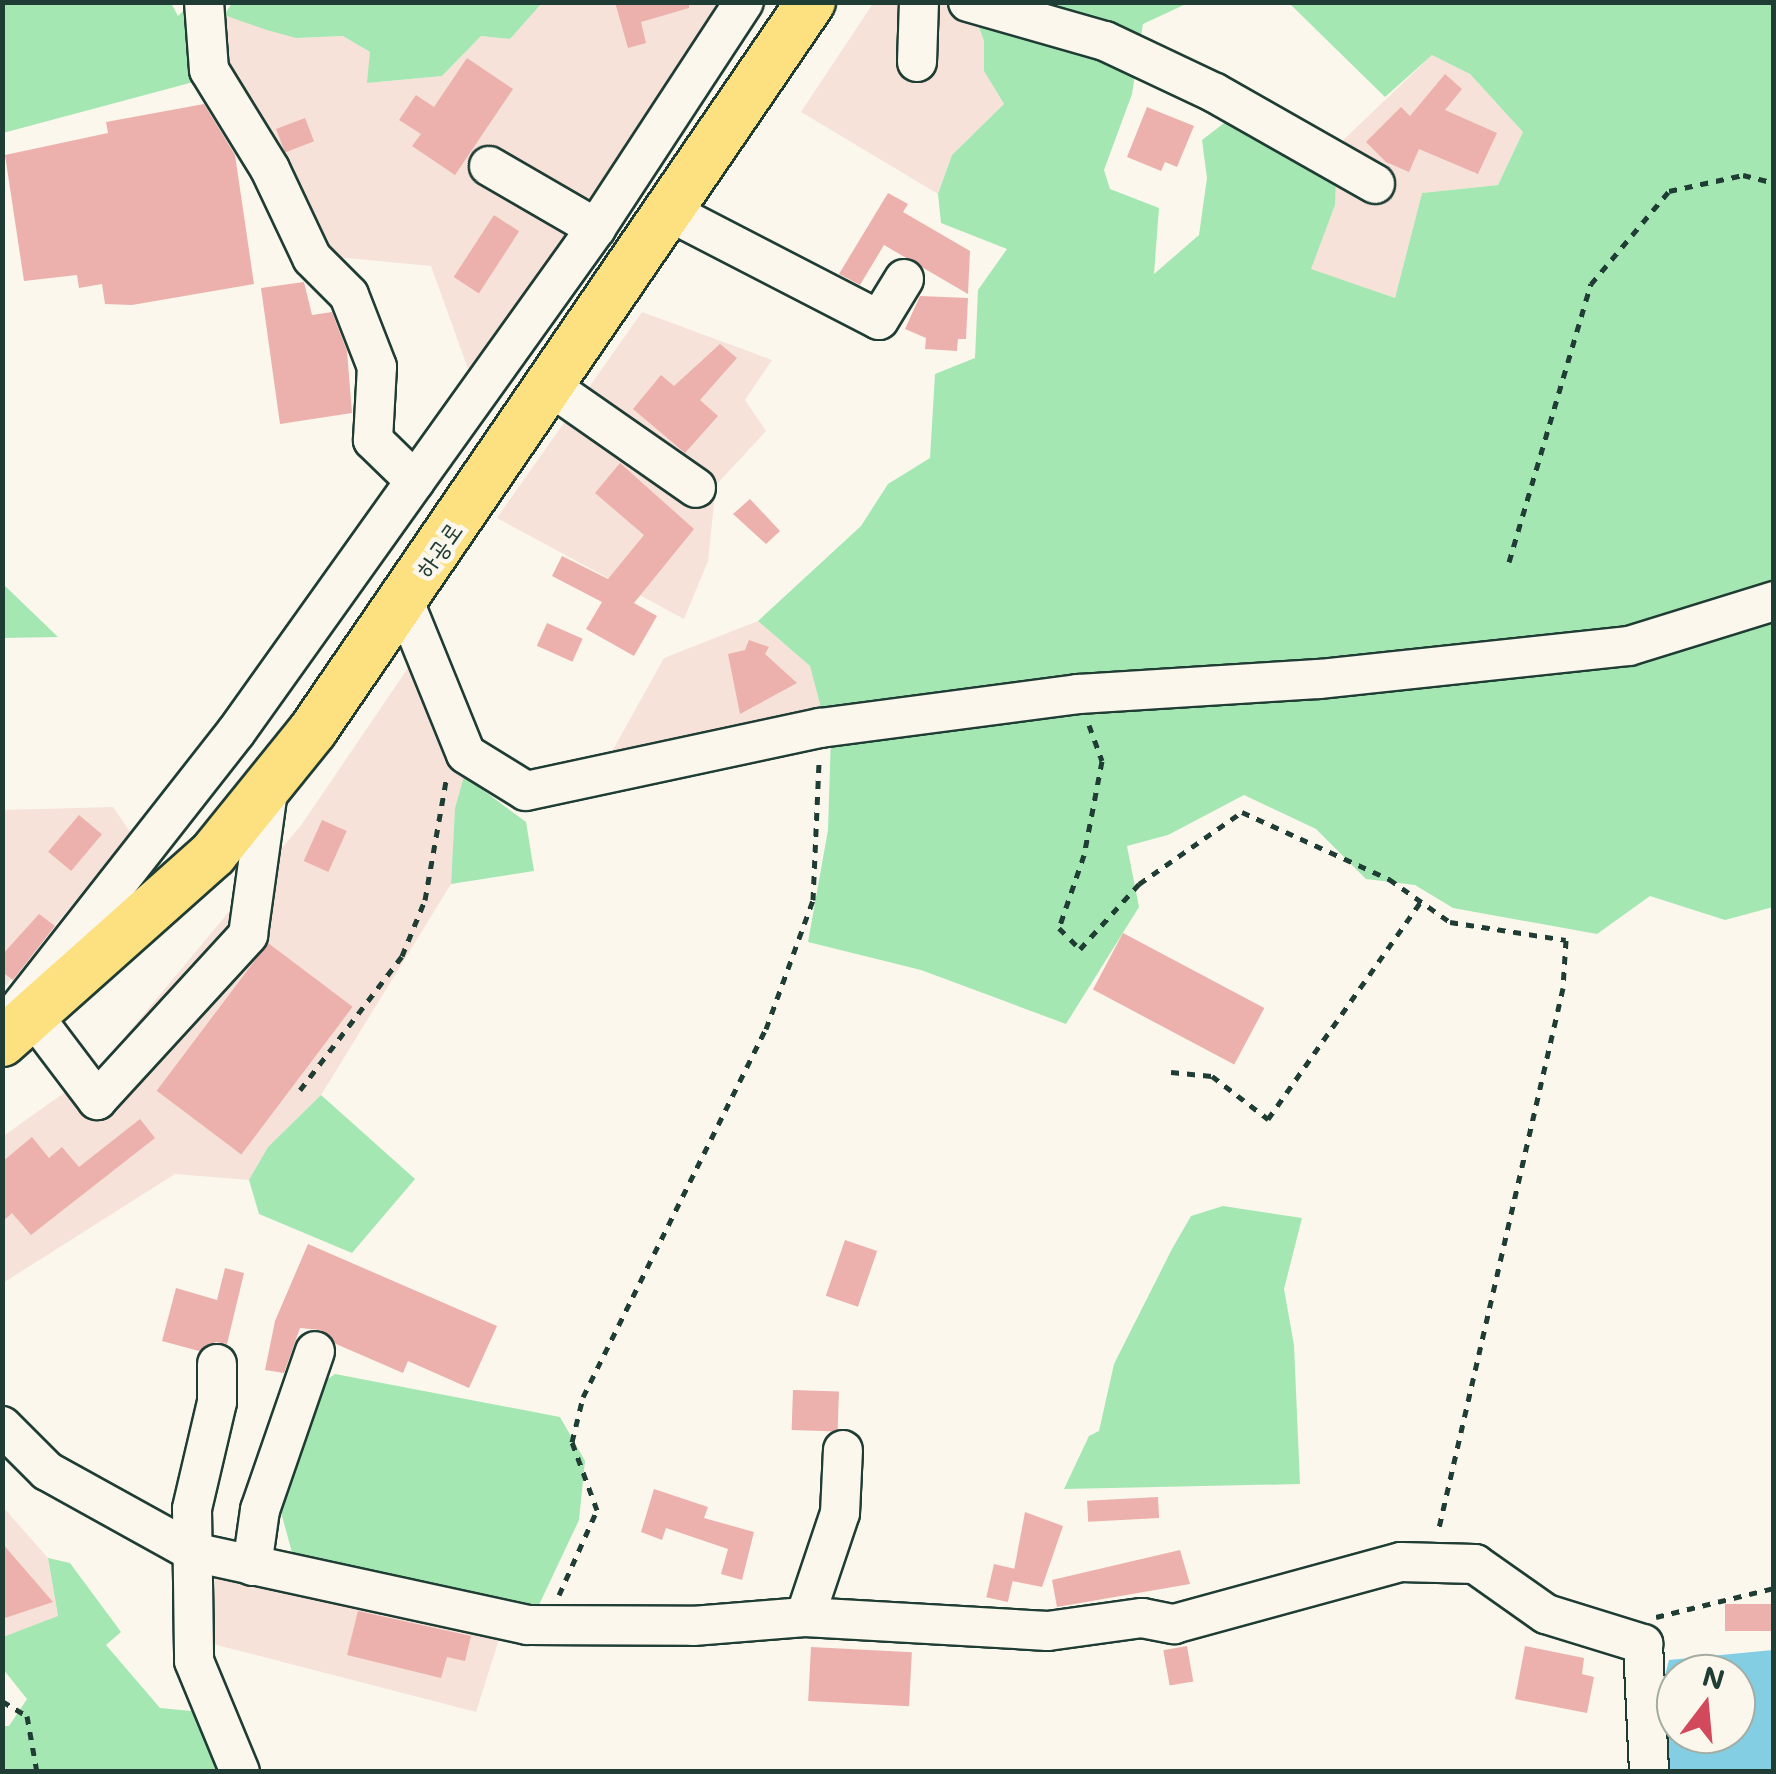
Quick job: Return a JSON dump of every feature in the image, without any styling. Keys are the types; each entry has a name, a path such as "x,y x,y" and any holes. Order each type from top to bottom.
{"main road":[{"name":"하공로","path":"12,1030 214,854 269,784 403,599 670,212 807,5"}],"street":[{"path":"204,2 209,70 254,139 312,258 349,295 377,367 373,440 415,481"},
{"path":"269,784 248,935 97,1100 12,1030 49,963 236,732 596,228 744,2"},
{"path":"918,62 919,2"},
{"path":"968,2 1105,41 1215,93 1376,184"},
{"path":"489,166 596,228"},
{"path":"670,212 879,320 904,279"},
{"path":"550,386 696,488"},
{"path":"403,599 466,754 526,791 820,728 1078,694 1319,679 1628,646 1774,601"},
{"path":"252,1566 260,1510 315,1351"},
{"path":"217,1364 217,1402 192,1510 194,1661 235,1767"},
{"path":"2,1426 47,1470 193,1552 546,1625 693,1626 804,1617 1048,1632 1142,1618 1174,1624 1401,1562 1475,1564 1546,1614 1604,1627 1643,1644 1650,1772"},
{"path":"804,1617 840,1513 844,1450"}],"path":[{"path":"1509,562 1591,284 1669,191 1742,175 1774,183"},
{"path":"1078,694 1102,761 1084,855 1059,928 1080,949 1139,884 1242,812 1389,880 1450,922 1566,940 1563,988 1431,1562"},
{"path":"300,1090 402,956 425,900 455,727"},
{"path":"546,1625 597,1510 572,1442 584,1397 766,1030 813,900 820,728"},
{"path":"1170,1072 1212,1076 1268,1119 1420,901"},
{"path":"1604,1627 1774,1588"},
{"path":"2,1701 26,1716 37,1772"}],"shaded area":[{"path":"874,2 970,3 984,41 984,71 1004,104 952,155 938,194 801,112"},
{"path":"542,3 718,3 702,50 471,377 431,266 326,256 217,53 224,15 296,38 343,36 370,52 368,83 442,76 481,36 510,39"},
{"path":"1432,55 1470,74 1523,132 1498,185 1422,193 1395,298 1310,269 1335,205 1334,149"},
{"path":"642,312 772,360 745,400 766,431 716,485 708,561 684,619 497,518"},
{"path":"758,621 810,666 822,712 609,757 664,658"},
{"path":"408,668 464,776 455,808 451,884 321,1095 268,1147 249,1180 175,1174 3,1283 2,1137 99,1068 302,824"},
{"path":"113,807 131,833 3,989 3,810"},
{"path":"3,1507 48,1558 58,1617 3,1637"},
{"path":"215,1576 501,1633 476,1712 213,1644"}],"green space":[{"path":"233,2 542,3 510,39 481,36 442,76 367,83 370,52 343,36 296,38 224,15"},
{"path":"3,3 171,3 178,16 191,3 201,80 3,133"},
{"path":"970,3 1057,11 1060,3 1188,3 1143,24 1132,94 1104,170 1110,189 1159,208 1154,274 1199,235 1207,178 1202,140 1232,117 1336,169 1335,205 1311,269 1395,298 1422,193 1498,185 1523,132 1470,74 1432,55 1385,97 1289,3 1773,3 1773,587 1596,634 1773,616 1773,907 1725,920 1650,896 1597,934 1453,908 1415,885 1366,879 1316,829 1244,795 1168,835 1127,846 1139,907 1066,1024 921,970 808,942 828,830 831,735 1075,707 1112,711 1139,675 822,712 810,666 758,621 861,526 888,484 930,458 935,374 975,358 978,290 1007,249 941,223 938,194 952,155 1004,104 984,71 984,41"},
{"path":"3,584 58,637 3,638"},
{"path":"464,776 526,822 534,871 451,884 455,808"},
{"path":"321,1095 415,1179 352,1253 259,1214 249,1180 268,1147"},
{"path":"1223,1206 1302,1218 1284,1289 1294,1345 1300,1484 1064,1489 1089,1436 1099,1431 1114,1364 1172,1249 1191,1216"},
{"path":"335,1374 560,1417 585,1461 579,1520 538,1607 442,1595 293,1556 279,1505 317,1386"},
{"path":"48,1558 70,1563 121,1632 106,1645 160,1708 192,1711 216,1753 215,1771 3,1771 2,1726 9,1726 27,1699 3,1669 3,1637 58,1616"}],"water":[{"path":"1773,1650 1773,1771 1662,1771 1661,1754 1756,1754 1756,1654 1731,1654"}],"building":[{"path":"615,2 689,2 689,8 641,22 646,43 628,48"},
{"path":"467,58 513,89 455,175 412,146 421,134 399,120 416,95 434,107"},
{"path":"1445,74 1462,89 1445,110 1497,133 1478,174 1419,149 1409,172 1386,162 1366,142 1401,107 1410,116"},
{"path":"204,104 235,155 254,284 132,305 105,304 102,284 79,288 77,275 24,281 5,155 108,133 106,122"},
{"path":"1147,107 1194,126 1177,167 1165,162 1161,171 1127,157"},
{"path":"305,118 314,141 285,152 276,129"},
{"path":"888,193 908,204 903,212 970,251 968,294 884,245 860,285 839,274"},
{"path":"494,215 519,231 479,293 454,277"},
{"path":"304,282 312,315 332,312 347,351 352,413 280,424 261,288"},
{"path":"920,296 968,298 966,339 958,339 957,351 925,349 926,338 905,329"},
{"path":"720,344 737,358 700,400 718,416 685,453 633,409 661,375 674,386"},
{"path":"620,463 694,529 634,603 657,616 634,656 586,629 602,602 552,576 562,556 608,579 644,535 595,493"},
{"path":"750,499 780,531 766,544 733,514"},
{"path":"547,623 583,639 572,662 537,646"},
{"path":"749,640 769,647 765,654 797,683 740,714 728,654 745,650"},
{"path":"79,815 102,834 71,871 48,852"},
{"path":"322,820 347,831 328,872 304,861"},
{"path":"39,914 55,926 13,980 2,972 2,955"},
{"path":"1123,933 1264,1008 1234,1065 1093,990"},
{"path":"268,943 353,1007 241,1155 157,1091"},
{"path":"140,1119 155,1138 31,1235 12,1213 2,1222 2,1162 32,1137 49,1158 62,1147 79,1167"},
{"path":"845,1240 877,1251 858,1307 826,1296"},
{"path":"308,1244 497,1326 469,1388 408,1361 403,1373 336,1344 321,1330 300,1328 284,1373 265,1370 275,1321"},
{"path":"225,1268 244,1273 227,1344 216,1342 199,1351 162,1341 176,1288 217,1300"},
{"path":"793,1390 839,1392 838,1432 792,1430"},
{"path":"654,1489 708,1507 704,1518 754,1532 742,1580 721,1574 728,1549 666,1528 662,1540 641,1532"},
{"path":"1158,1497 1159,1518 1088,1522 1087,1501"},
{"path":"1025,1512 1063,1526 1042,1587 1012,1581"},
{"path":"2,1543 53,1602 2,1619"},
{"path":"1180,1550 1190,1584 1057,1607 1052,1580"},
{"path":"994,1564 1015,1569 1008,1602 986,1597"},
{"path":"1725,1604 1774,1604 1774,1631 1725,1631"},
{"path":"358,1611 471,1636 465,1661 447,1657 441,1678 347,1655"},
{"path":"1187,1646 1193,1681 1170,1686 1163,1650"},
{"path":"1525,1646 1584,1658 1582,1674 1594,1677 1587,1713 1515,1699"},
{"path":"811,1647 912,1652 909,1706 808,1701"}]}
